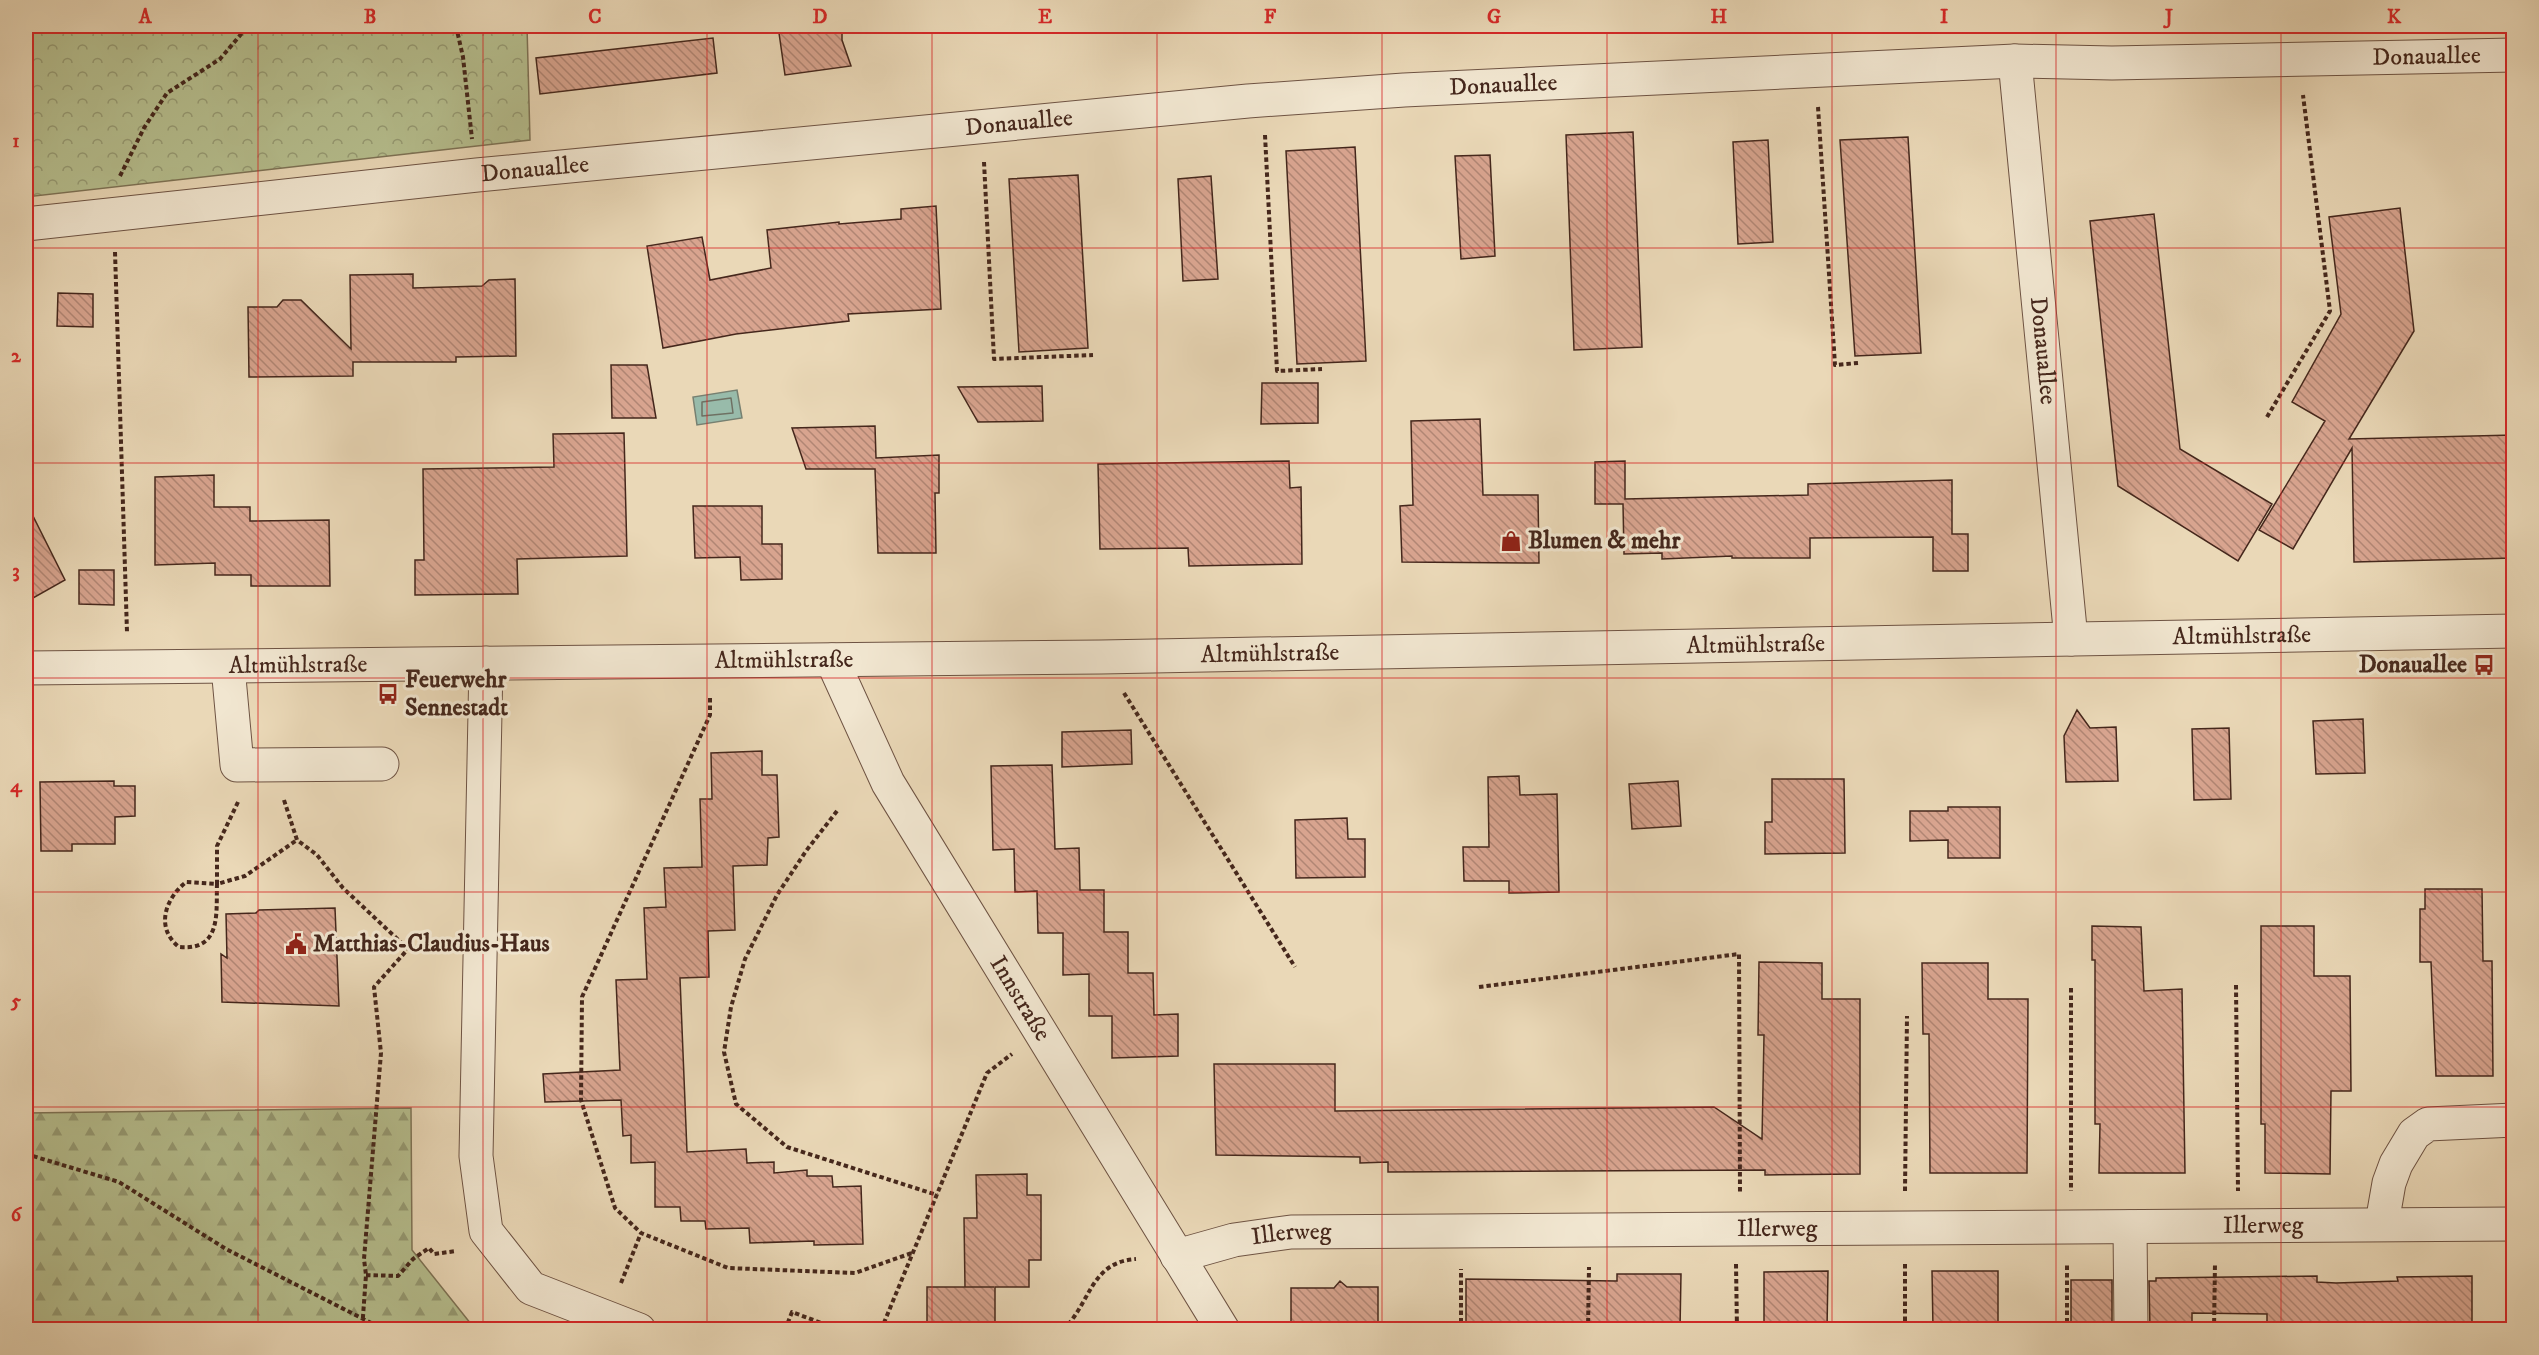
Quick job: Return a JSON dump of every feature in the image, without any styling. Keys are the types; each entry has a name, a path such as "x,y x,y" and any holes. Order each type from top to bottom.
{"street":[{"name":"Donauallee","path":"26,224 477,175 1263,99 1404,90 2015,61 2112,63 2514,55"},
{"name":"Donauallee","path":"2015,61 2071,639"},
{"name":"Altmühlstraße","path":"26,668 1101,657 2514,631"},
{"name":"Innstraße","path":"832,660 888,783 1223,1329"},
{"path":"486,663 476,1156 486,1231 531,1288 625,1324"},
{"path":"228,667 237,765 382,764"},
{"path":"2382,1223 2390,1183 2414,1134 2428,1124 2514,1120"},
{"name":"Illerweg","path":"1177,1256 1234,1240 1291,1232 1905,1229 2382,1223 2514,1224"},
{"path":"2130,1227 2131,1329"}],"path":[{"path":"128,668 114,214 120,173 167,93 220,59 248,26"},
{"path":"456,26 463,57 477,175"},
{"path":"2267,417 2330,311 2298,59"},
{"path":"1816,71 1835,365 1858,363"},
{"path":"1263,99 1277,371 1322,369"},
{"path":"982,126 994,359 1093,355"},
{"path":"1101,657 1295,967"},
{"path":"711,660 710,715 582,997 581,1100 615,1208 641,1233 728,1268 855,1273 912,1252"},
{"path":"276,764 289,822 297,840 317,855 343,888 408,949 374,987 381,1053 363,1259 366,1275 362,1329"},
{"path":"240,797 217,846 217,884 216,925 212,933 198,946 179,947 169,936 165,926 170,899 186,882 217,884 246,876 297,840"},
{"path":"837,811 806,851 777,895 745,959 731,1007 724,1052 736,1104 788,1147 937,1195"},
{"path":"1479,987 1739,954 1737,1329"},
{"path":"2214,1329 2227,1226 2236,985"},
{"path":"2067,1329 2071,988"},
{"path":"1905,1329 1906,1016"},
{"path":"881,1329 987,1073 1040,1033"},
{"path":"26,1154 119,1182 226,1249 385,1329"},
{"path":"1588,1231 1588,1329"},
{"path":"1461,1329 1462,1232"},
{"path":"625,1324 626,1268 641,1233"},
{"path":"366,1275 398,1276 413,1259 429,1248"},
{"path":"1063,1329 1072,1321 1096,1279 1118,1260 1177,1256"},
{"path":"785,1329 792,1312 840,1329"}],"green space":[{"path":"26,26 527,26 530,140 26,197"},
{"path":"411,1108 412,1250 475,1329 26,1329 26,1113"}],"water":[{"path":"737,390 742,418 697,425 693,397"}],"building":[{"path":"778,26 842,26 842,40 851,66 785,75"},
{"path":"713,38 717,73 540,94 536,58"},
{"path":"1633,132 1642,347 1574,350 1566,135"},
{"path":"1908,137 1921,353 1855,356 1840,140"},
{"path":"1768,140 1773,242 1738,244 1733,142"},
{"path":"1355,147 1366,361 1297,364 1286,151"},
{"path":"1490,155 1495,256 1461,259 1455,156"},
{"path":"1078,175 1088,348 1019,352 1009,179"},
{"path":"1211,176 1218,279 1183,281 1178,179"},
{"path":"936,206 941,309 848,314 849,321 736,334 663,348 647,246 702,237 710,280 771,268 767,230 839,222 839,224 901,219 901,209"},
{"path":"2400,208 2414,331 2349,439 2514,435 2514,558 2354,562 2352,448 2293,549 2259,530 2325,421 2292,402 2341,314 2329,217"},
{"path":"2154,214 2180,449 2272,504 2238,561 2118,486 2090,221"},
{"path":"413,274 413,288 482,286 489,280 515,279 516,356 456,357 456,362 353,362 353,376 249,377 248,307 277,307 283,300 301,300 351,349 350,275"},
{"path":"58,293 93,294 93,327 57,326"},
{"path":"611,365 647,365 656,418 612,418"},
{"path":"1262,383 1318,383 1318,423 1261,424"},
{"path":"1042,386 1043,421 978,422 958,387"},
{"path":"1480,419 1483,495 1538,495 1539,563 1402,562 1400,506 1413,505 1411,421"},
{"path":"875,426 876,458 939,455 939,493 935,493 936,553 878,553 875,469 806,469 792,428"},
{"path":"624,433 627,556 517,559 518,594 415,595 415,560 424,560 423,469 554,467 553,434"},
{"path":"1289,461 1290,488 1301,487 1302,564 1189,566 1188,548 1100,549 1098,464"},
{"path":"1625,461 1625,499 1808,495 1808,484 1952,480 1952,534 1968,534 1968,571 1933,571 1933,537 1810,538 1810,558 1732,558 1732,556 1662,559 1662,553 1624,554 1623,504 1595,504 1595,462"},
{"path":"214,475 214,507 250,507 250,521 329,520 330,586 251,586 251,575 215,575 215,563 155,565 155,477"},
{"path":"26,502 65,580 26,602"},
{"path":"693,506 762,506 762,544 782,544 782,579 741,580 740,557 695,558"},
{"path":"79,570 114,570 114,605 79,604"},
{"path":"2077,710 2090,728 2116,727 2118,781 2066,782 2064,736"},
{"path":"2363,719 2365,773 2316,774 2313,721"},
{"path":"2229,728 2231,799 2194,800 2192,729"},
{"path":"1131,730 1132,764 1062,767 1062,732"},
{"path":"762,751 762,775 777,775 779,837 768,838 767,865 733,866 735,930 708,931 709,977 680,978 687,1152 746,1149 747,1163 774,1162 774,1173 807,1170 807,1176 832,1176 833,1187 861,1186 863,1244 814,1245 814,1241 750,1243 749,1228 706,1229 705,1221 681,1221 680,1207 655,1207 655,1162 631,1163 631,1135 623,1136 621,1100 545,1102 543,1074 620,1070 616,980 647,979 644,908 666,907 664,868 702,867 700,799 712,799 711,753"},
{"path":"1052,765 1055,849 1079,848 1080,890 1104,890 1104,932 1128,932 1128,973 1153,973 1154,1015 1178,1014 1178,1056 1112,1058 1112,1016 1089,1016 1089,974 1063,975 1063,933 1038,933 1037,891 1015,892 1014,849 993,850 991,766"},
{"path":"1519,776 1520,795 1557,794 1559,892 1509,893 1509,881 1464,881 1463,847 1489,847 1488,777"},
{"path":"1772,779 1844,779 1845,853 1765,854 1765,822 1772,822"},
{"path":"114,781 114,786 135,786 135,816 115,817 115,844 72,844 72,851 41,851 40,782"},
{"path":"1678,781 1681,826 1632,829 1629,784"},
{"path":"1948,807 2000,807 2000,858 1948,858 1948,840 1910,841 1910,811 1948,811"},
{"path":"1347,818 1348,839 1365,839 1365,877 1296,878 1295,820"},
{"path":"2425,889 2482,889 2483,961 2492,961 2493,1076 2436,1076 2431,962 2420,962 2420,909 2425,909"},
{"path":"335,908 339,1006 222,1002 221,954 227,958 226,914 256,913 259,910"},
{"path":"2092,926 2141,927 2144,991 2182,989 2185,1173 2099,1173 2100,1124 2095,1124 2095,960 2092,960"},
{"path":"2261,926 2314,926 2314,976 2350,976 2351,1091 2331,1091 2330,1174 2265,1173 2265,1124 2261,1124"},
{"path":"1759,962 1822,963 1822,999 1860,999 1860,1174 1765,1175 1765,1170 1388,1172 1388,1162 1360,1163 1360,1157 1216,1155 1214,1064 1335,1064 1335,1111 1714,1107 1762,1139 1764,1035 1758,1035"},
{"path":"1922,963 1988,963 1988,999 2028,999 2027,1173 1930,1173 1929,1034 1923,1034"},
{"path":"1027,1174 1027,1195 1041,1195 1041,1260 1029,1260 1029,1287 995,1287 995,1329 927,1329 927,1287 965,1287 964,1218 977,1218 976,1175"},
{"path":"1828,1271 1827,1329 1764,1329 1764,1272"},
{"path":"1932,1271 1998,1271 1998,1329 1933,1329"},
{"path":"1617,1274 1681,1274 1680,1329 1466,1329 1466,1279 1617,1281"},
{"path":"2317,1276 2317,1282 2336,1283 2398,1281 2397,1277 2472,1276 2472,1329 2336,1327 2336,1329 2267,1329 2267,1314 2192,1313 2192,1329 2150,1329 2149,1281 2156,1281 2156,1278"},
{"path":"2071,1280 2112,1280 2112,1329 2071,1329"},
{"path":"1340,1281 1347,1287 1378,1287 1378,1329 1291,1329 1291,1288 1334,1288"}],"place":[{"name":"Blumen & mehr","path":"1511,541"},
{"name":"Donauallee","path":"2484,665"},
{"name":"Feuerwehr Sennestadt","path":"388,694"},
{"name":"Matthias-Claudius-Haus","path":"296,944"}]}
